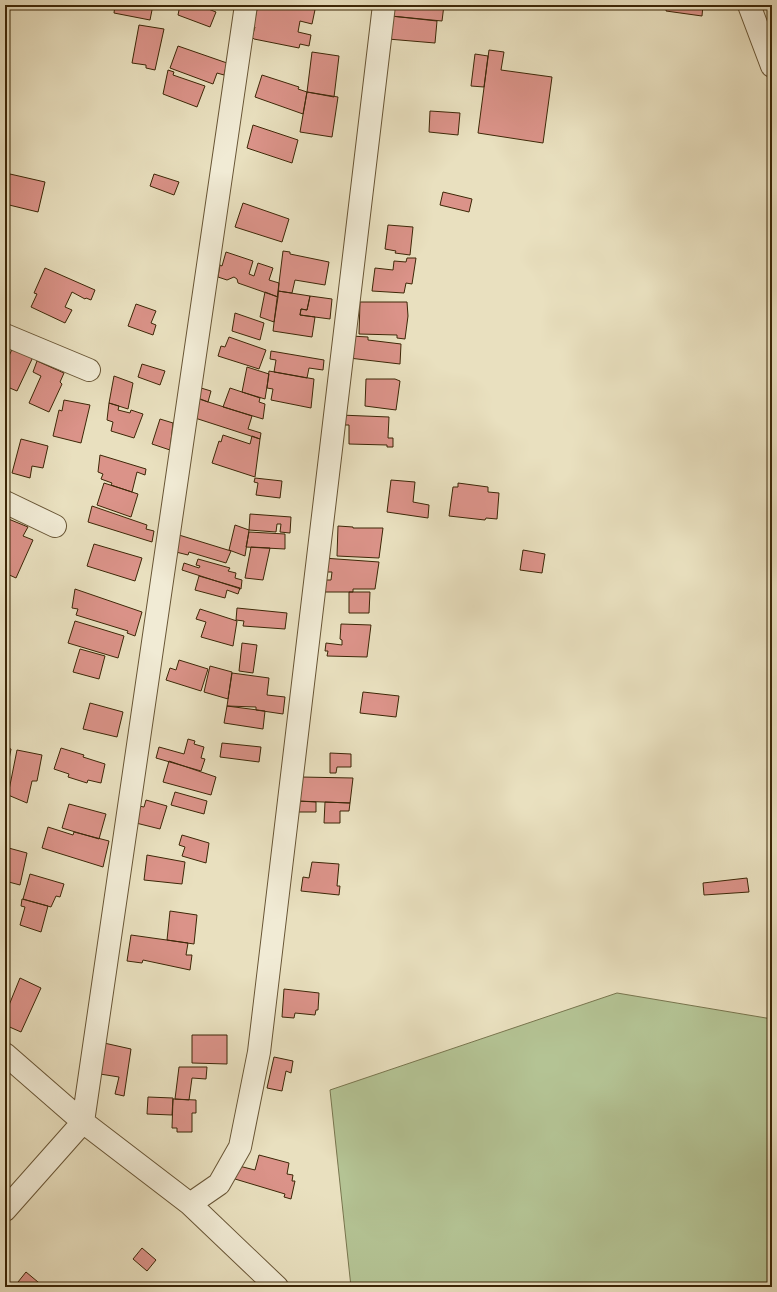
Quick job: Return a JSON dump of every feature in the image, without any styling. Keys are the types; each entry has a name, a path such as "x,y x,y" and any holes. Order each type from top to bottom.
{"street":[{"path":"5,1210 83,1122 246,5"},
{"path":"190,1204 219,1184 240,1147 259,1052 384,5"},
{"path":"749,5 772,66"},
{"path":"5,335 89,370"},
{"path":"5,502 55,526"},
{"path":"5,1054 83,1122 190,1204 277,1287"}],"green space":[{"path":"617,993 772,1019 772,1287 351,1287 330,1090"}],"building":[{"path":"115,5 153,5 150,20 114,13"},
{"path":"180,5 198,5 216,12 210,27 178,15"},
{"path":"258,5 316,5 312,24 300,21 298,32 311,35 309,46 300,44 299,48 254,39 252,37 255,27 253,27"},
{"path":"392,5 444,5 442,21 391,16"},
{"path":"667,5 703,5 702,16 666,11"},
{"path":"391,16 437,21 435,43 388,39"},
{"path":"139,25 164,29 155,70 146,68 146,65 132,63"},
{"path":"178,46 227,63 224,75 217,73 213,84 170,68"},
{"path":"489,50 504,52 501,70 552,77 543,143 478,133"},
{"path":"312,52 339,56 334,97 307,92"},
{"path":"475,54 488,56 484,87 471,86"},
{"path":"168,70 174,72 173,75 205,86 197,107 163,94"},
{"path":"262,75 299,87 298,89 307,92 303,114 255,97"},
{"path":"307,92 338,97 332,137 300,132"},
{"path":"430,111 460,113 458,135 429,132"},
{"path":"253,125 298,140 292,163 247,148"},
{"path":"10,174 45,182 38,212 5,204 5,193"},
{"path":"154,174 179,182 174,195 150,186"},
{"path":"443,192 472,199 469,212 440,205"},
{"path":"243,203 289,219 282,242 235,227"},
{"path":"388,225 413,227 410,255 395,253 396,251 385,249"},
{"path":"283,251 290,252 290,254 329,262 325,285 295,280 292,293 278,291"},
{"path":"226,252 253,261 249,274 254,276 258,263 273,268 269,280 279,283 278,297 238,283 237,279 234,277 227,280 218,277 220,265 222,266"},
{"path":"407,258 416,258 412,284 406,283 404,293 372,291 375,268 393,270 394,261 406,262"},
{"path":"45,268 95,290 91,300 85,299 72,292 65,307 72,310 65,323 31,307 37,294 34,293"},
{"path":"278,291 310,296 307,310 301,309 300,315 315,317 312,337 273,331"},
{"path":"265,292 278,297 274,322 260,317"},
{"path":"310,296 332,299 330,319 300,315 301,309 307,310"},
{"path":"360,302 407,302 408,316 405,339 397,338 397,335 359,334"},
{"path":"136,304 156,311 151,323 156,325 153,335 128,326"},
{"path":"235,313 264,323 260,340 232,331"},
{"path":"351,336 368,337 368,340 401,344 400,364 349,358"},
{"path":"229,337 266,350 259,369 218,356 221,346 225,347"},
{"path":"13,347 33,357 17,391 5,386 5,365"},
{"path":"271,351 324,360 323,370 309,368 307,378 274,372 276,360 270,359"},
{"path":"37,361 64,373 60,382 62,384 49,412 29,403 41,376 33,372"},
{"path":"142,364 165,371 160,385 138,377"},
{"path":"247,367 269,374 265,399 242,392"},
{"path":"269,371 314,379 311,408 271,400 273,389 267,388"},
{"path":"114,376 133,383 128,409 109,403"},
{"path":"366,379 395,379 400,381 396,410 365,406"},
{"path":"201,388 211,391 208,402 198,398"},
{"path":"230,388 260,398 259,402 265,404 263,419 223,407"},
{"path":"199,399 252,416 248,429 261,433 260,439 195,418"},
{"path":"64,400 90,405 81,443 53,436 59,410 62,411"},
{"path":"109,403 119,406 118,410 130,413 131,410 143,414 134,438 111,431 113,422 107,420"},
{"path":"340,415 389,417 388,438 393,438 393,447 387,447 387,445 349,444 349,425 342,425"},
{"path":"160,419 173,423 170,450 152,444"},
{"path":"223,435 250,444 252,436 260,439 255,477 212,463 219,441 221,442"},
{"path":"21,439 48,446 43,468 32,466 30,478 12,473"},
{"path":"100,455 146,469 145,475 137,472 132,492 111,485 112,483 101,479 103,474 98,472"},
{"path":"255,478 282,481 280,498 256,495 258,483 254,482"},
{"path":"391,480 415,482 413,502 429,505 428,518 387,512"},
{"path":"104,483 138,494 131,517 97,505"},
{"path":"458,483 488,487 488,492 499,493 497,519 486,518 485,520 449,516 453,487 458,487"},
{"path":"92,506 147,525 146,529 154,531 152,542 88,522"},
{"path":"250,514 291,517 290,533 280,532 281,524 277,524 276,532 249,530"},
{"path":"6,518 28,527 23,536 33,540 16,578 5,573"},
{"path":"235,525 249,530 245,556 229,550"},
{"path":"338,526 353,528 383,528 379,558 337,556"},
{"path":"249,532 285,534 285,549 246,547"},
{"path":"179,535 231,551 226,563 189,552 188,555 176,552"},
{"path":"94,544 142,558 135,581 87,566"},
{"path":"251,547 270,548 263,580 245,578"},
{"path":"523,550 545,554 542,573 520,570"},
{"path":"323,558 379,562 375,589 353,589 353,592 321,592 322,580 331,580 332,572 324,572"},
{"path":"198,559 230,568 228,571 236,573 235,578 242,580 241,589 182,570 184,563 199,568 200,566 196,565"},
{"path":"199,576 240,588 238,594 227,590 225,598 195,590"},
{"path":"75,589 142,612 135,636 127,633 128,631 76,615 78,609 72,608"},
{"path":"349,592 370,592 369,613 349,613"},
{"path":"237,608 287,613 285,629 243,626 244,621 236,620"},
{"path":"200,609 237,621 233,646 201,637 206,622 196,619"},
{"path":"75,621 124,636 118,658 68,643"},
{"path":"341,624 371,625 367,657 327,656 328,651 325,651 326,643 342,645 342,640 340,639"},
{"path":"242,643 257,645 253,673 239,671"},
{"path":"80,649 105,656 99,679 73,672"},
{"path":"179,660 208,669 201,691 166,680 170,668 176,670"},
{"path":"210,666 232,672 228,699 204,692"},
{"path":"232,673 269,678 267,695 285,697 283,714 256,710 256,707 227,706"},
{"path":"363,692 399,696 396,717 360,713"},
{"path":"90,703 123,712 117,737 83,729"},
{"path":"227,706 265,711 263,729 224,723"},
{"path":"188,739 195,741 194,744 204,747 201,758 205,759 201,771 156,758 159,747 184,754"},
{"path":"222,743 261,747 259,762 220,757"},
{"path":"5,747 11,749 6,776 5,776"},
{"path":"61,748 84,755 83,757 105,764 101,783 88,780 87,783 68,777 69,774 54,769"},
{"path":"17,750 42,755 37,781 32,781 27,803 8,795"},
{"path":"330,753 351,754 351,767 337,767 336,773 330,773"},
{"path":"169,761 216,777 211,795 163,782"},
{"path":"301,777 353,778 350,803 297,801"},
{"path":"175,792 207,801 204,814 171,805"},
{"path":"146,800 167,806 160,829 136,823 139,806 144,807"},
{"path":"297,801 316,802 316,812 296,812"},
{"path":"325,802 350,803 349,811 340,811 340,823 324,823"},
{"path":"69,804 106,814 99,839 62,828"},
{"path":"48,827 73,835 74,832 109,841 103,867 42,848"},
{"path":"182,835 209,843 206,863 182,856 185,847 179,845"},
{"path":"5,847 27,853 20,885 5,881"},
{"path":"147,855 185,862 182,884 144,880"},
{"path":"312,862 339,864 337,886 340,886 339,895 301,891 303,877 309,878"},
{"path":"30,874 64,884 60,897 56,896 51,907 23,899"},
{"path":"747,878 749,892 704,895 703,883"},
{"path":"22,899 48,906 41,932 20,925 25,907 21,906"},
{"path":"170,911 197,915 194,944 167,940"},
{"path":"131,935 188,943 186,955 192,955 190,970 143,960 142,963 127,961"},
{"path":"20,978 41,988 21,1032 5,1025 5,1015"},
{"path":"284,989 319,993 318,1010 316,1010 315,1015 295,1013 294,1018 282,1017"},
{"path":"192,1035 227,1035 227,1064 192,1063"},
{"path":"104,1043 131,1049 124,1096 115,1094 119,1077 100,1074"},
{"path":"274,1057 293,1061 291,1073 286,1071 282,1091 267,1088"},
{"path":"179,1067 207,1067 206,1079 192,1078 189,1100 175,1099"},
{"path":"148,1097 173,1098 172,1115 147,1114"},
{"path":"173,1099 196,1100 196,1113 192,1113 192,1132 177,1132 177,1128 172,1128"},
{"path":"259,1155 289,1163 287,1174 293,1175 292,1181 295,1181 291,1199 284,1197 285,1194 235,1179 239,1166 255,1170"},
{"path":"142,1248 156,1260 147,1271 133,1259"},
{"path":"26,1272 44,1287 14,1287"}]}
